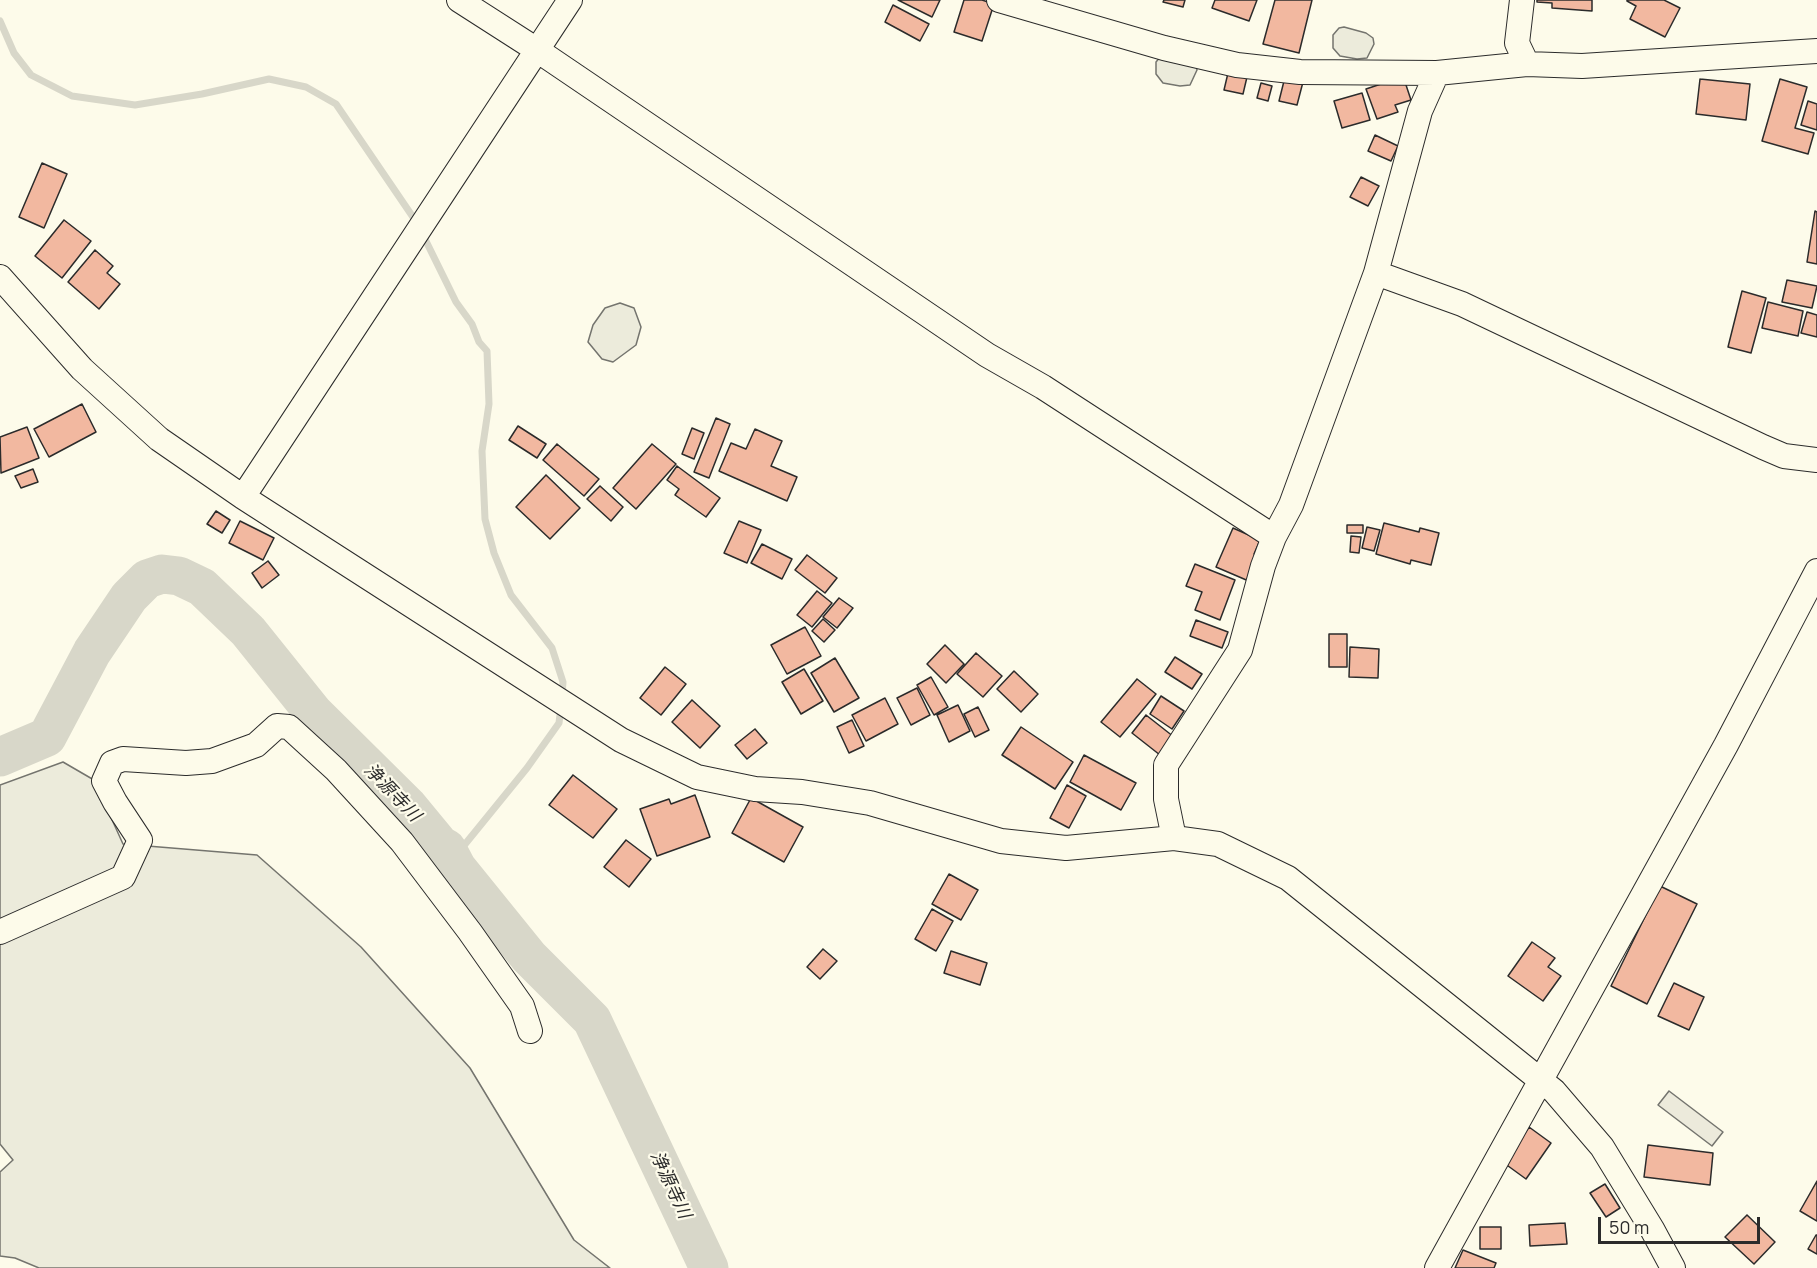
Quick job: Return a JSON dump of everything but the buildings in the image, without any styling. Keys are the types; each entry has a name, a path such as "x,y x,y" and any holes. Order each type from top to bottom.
{"street":[{"path":"459,0 537,50 987,355 1043,387 1274,537"},
{"path":"243,497 570,0"},
{"path":"999,0 1164,48 1238,65 1300,72 1437,73 1527,64 1582,66 1817,51"},
{"path":"1522,0 1517,43 1527,64"},
{"path":"1174,838 1166,799 1166,765 1240,650 1263,566 1274,537 1291,505 1376,273 1420,111 1437,73"},
{"path":"1376,273 1462,304 1784,456 1817,460"},
{"path":"0,277 82,369 159,439 243,497 621,740 697,777 755,789 802,792 870,803 1001,841 1066,848 1174,838 1218,844 1288,878 1554,1092 1602,1147 1673,1268"},
{"path":"1437,1268 1726,746 1817,571"},
{"path":"0,932 123,877 140,840 104,781 112,764 123,759 186,763 212,761 256,745 277,726 289,727 336,770 402,842 522,1006 530,1031"}],"shaded area":[{"path":"1344,27 1366,33 1373,38 1374,44 1367,58 1340,56 1333,48 1333,35 1339,28"},
{"path":"1162,55 1196,65 1197,70 1190,85 1163,83 1156,74 1156,62"},
{"path":"620,303 634,308 641,327 636,345 613,362 602,359 588,342 593,325 605,308"},
{"path":"63,762 94,780 123,844 257,855 361,947 470,1068 574,1240 610,1268 39,1268 15,1258 0,1256 0,1172 13,1160 0,1144 0,785"},
{"path":"1669,1091 1723,1132 1712,1146 1658,1105"}],"waterway":[{"path":"0,21 14,53 31,75 72,96 135,105 202,94 269,79 306,87 336,104 417,223"},
{"path":"423,235 456,302 472,324 479,342 487,351 489,404 482,451 485,519 494,553 511,595 552,648 563,682 562,696"},
{"name":"浄源寺川","path":"0,757 47,737 92,652 129,597 147,579 162,574 179,576 202,587 248,631 313,712 407,805 440,845 447,849 457,868 529,957 592,1020 709,1268"},
{"path":"453,859 527,768 559,723 561,707"}]}
